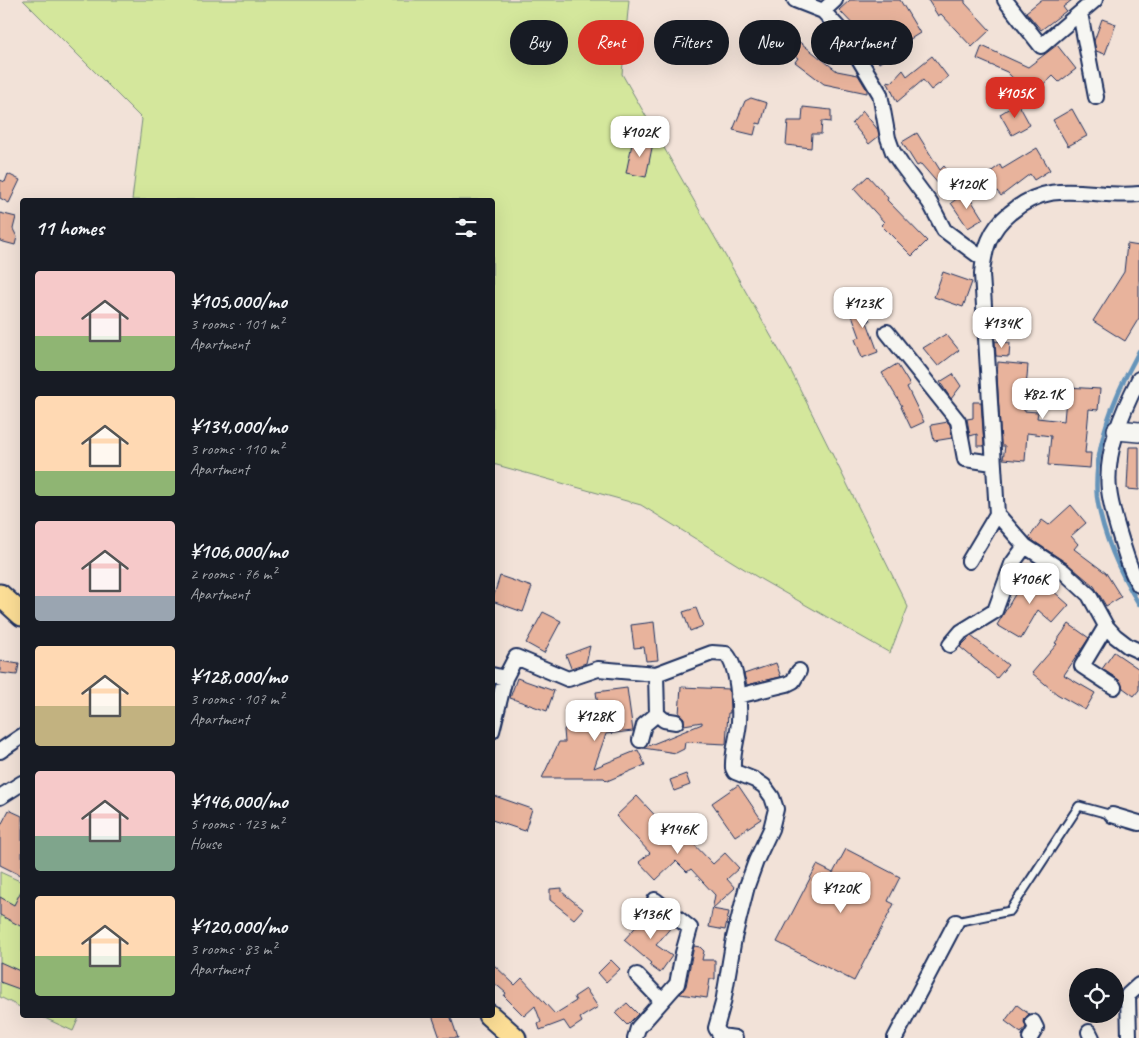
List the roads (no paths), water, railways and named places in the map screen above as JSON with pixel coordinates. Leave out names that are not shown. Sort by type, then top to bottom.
[{"type":"main road","points":[[0,595],[20,613]]},
{"type":"main road","points":[[492,1018],[509,1037]]},
{"type":"street","points":[[795,0],[823,11],[844,34],[880,94],[888,138],[893,152],[930,203],[944,230],[983,259]]},
{"type":"street","points":[[823,11],[835,0]]},
{"type":"street","points":[[1005,0],[1041,46],[1095,0]]},
{"type":"street","points":[[1080,13],[1096,97]]},
{"type":"street","points":[[969,561],[997,514],[982,274],[983,259],[988,239],[1002,219],[1020,204],[1033,197],[1050,192],[1139,194]]},
{"type":"street","points":[[887,332],[958,422],[965,459],[993,463]]},
{"type":"street","points":[[1139,379],[1117,430],[1109,470],[1109,489],[1117,526],[1126,557],[1139,585]]},
{"type":"street","points":[[1117,430],[1139,432]]},
{"type":"street","points":[[997,514],[1025,546],[1063,571],[1089,595],[1106,626],[1123,643],[1139,651]]},
{"type":"street","points":[[950,645],[961,632],[995,611],[1012,564],[1025,546]]},
{"type":"street","points":[[1106,626],[1082,666],[1114,687]]},
{"type":"street","points":[[495,708],[499,677],[516,658],[568,679],[598,669],[656,674],[712,653],[726,654],[733,668],[738,696],[739,722],[733,768],[735,772],[764,786],[772,796],[776,809],[771,829],[758,855],[749,880],[734,938],[726,990],[716,1028],[721,1036],[735,1038]]},
{"type":"street","points":[[738,696],[788,684],[793,681],[799,671]]},
{"type":"street","points":[[656,674],[657,714],[664,720],[676,722]]},
{"type":"street","points":[[640,740],[644,725],[657,714]]},
{"type":"street","points":[[0,751],[20,737]]},
{"type":"street","points":[[0,797],[20,784]]},
{"type":"street","points":[[1112,815],[1139,823]]},
{"type":"street","points":[[635,1038],[638,1028],[677,984],[690,928],[655,900]]},
{"type":"street","points":[[894,1038],[956,922]]},
{"type":"street","points":[[637,975],[662,1001]]},
{"type":"street","points":[[1129,1038],[1128,995],[1139,985]]},
{"type":"street","points":[[1030,1038],[1036,1028],[1033,1022]]},
{"type":"lane","points":[[956,922],[1010,911],[1079,806],[1112,815]]},
{"type":"waterway","points":[[1139,351],[1119,390],[1108,420],[1101,445],[1096,484],[1099,511],[1107,539],[1125,580],[1139,604]]}]
